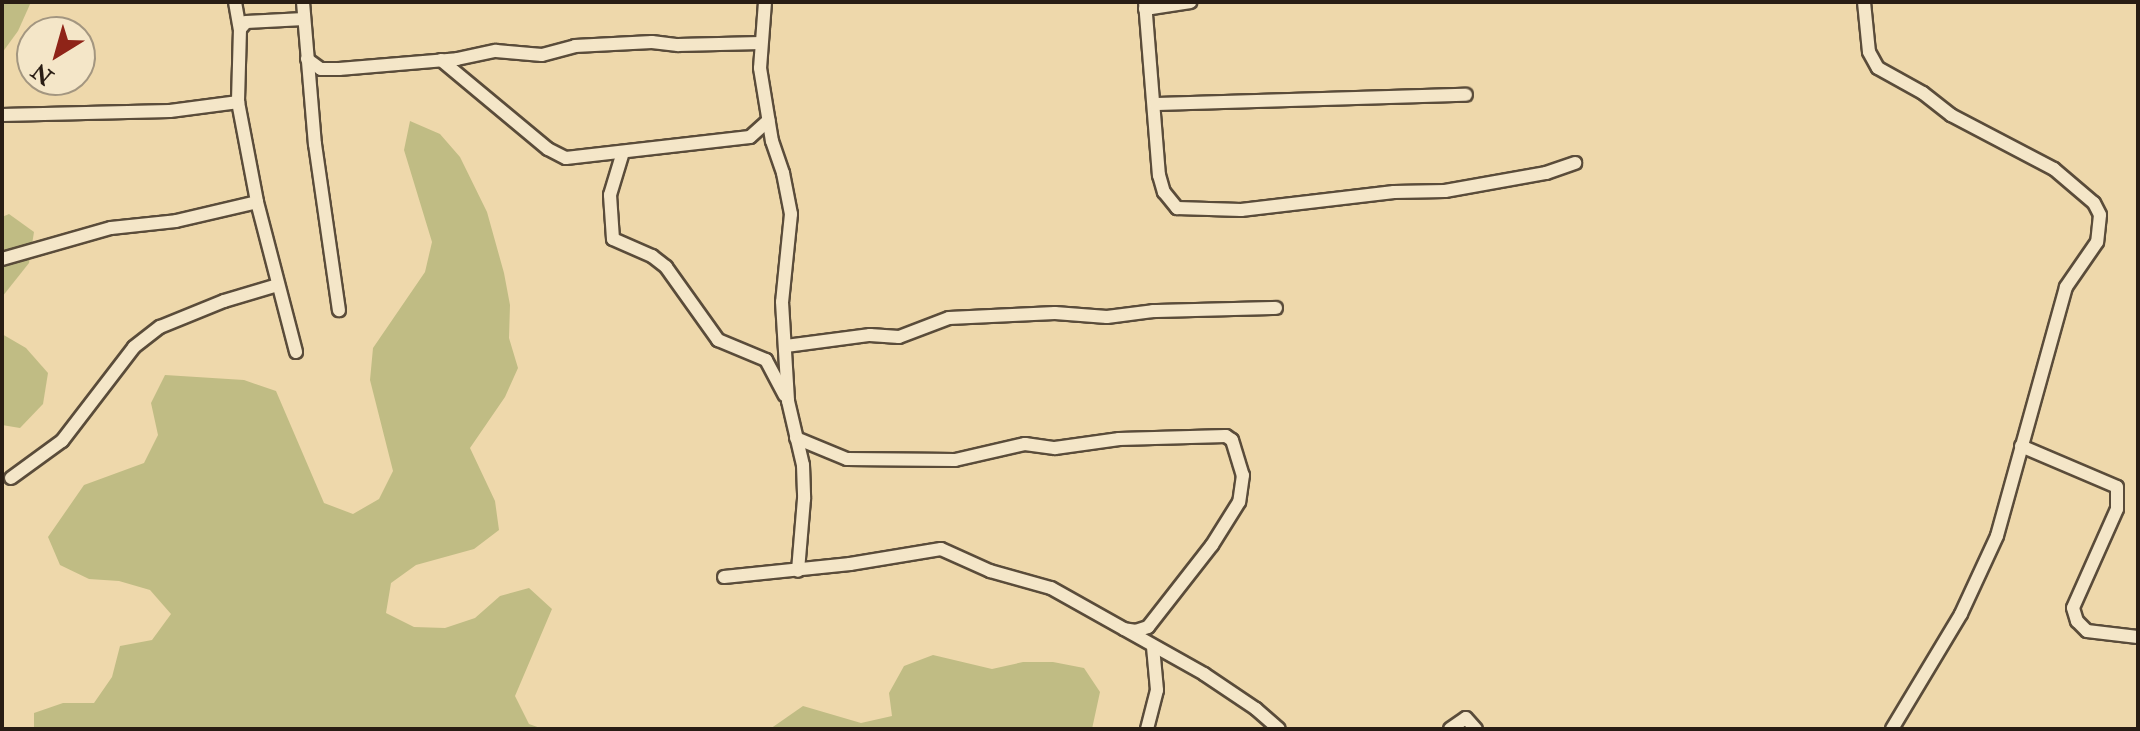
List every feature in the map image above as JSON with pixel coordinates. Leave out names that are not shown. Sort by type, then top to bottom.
[{"type":"street","points":[[235,2],[240,29],[238,102],[257,202],[296,352]]},
{"type":"street","points":[[303,2],[307,59],[339,310]]},
{"type":"street","points":[[765,2],[760,68],[791,214],[782,302],[788,401],[803,465],[804,499],[798,571]]},
{"type":"street","points":[[1190,2],[1145,5],[1159,175],[1169,201],[1184,210],[1241,210],[1394,192],[1445,191],[1546,173],[1575,163]]},
{"type":"street","points":[[1864,2],[1869,52],[1878,68],[1923,93],[1951,115],[2054,169],[2098,208],[2097,242],[2066,287],[1997,536],[1961,614],[1892,729]]},
{"type":"street","points":[[240,29],[246,22],[304,19]]},
{"type":"street","points":[[307,59],[321,69],[441,60],[496,51],[542,55],[575,46],[652,42],[678,45],[761,43]]},
{"type":"street","points":[[441,60],[558,156],[623,152],[750,137],[769,120]]},
{"type":"street","points":[[1155,104],[1466,95]]},
{"type":"street","points":[[2,115],[170,111],[238,102]]},
{"type":"street","points":[[623,152],[610,195],[613,239],[652,256],[666,267],[718,340],[766,360],[788,401]]},
{"type":"street","points":[[2,259],[111,228],[176,221],[257,202]]},
{"type":"street","points":[[11,478],[62,441],[134,347],[160,327],[224,301],[278,285]]},
{"type":"street","points":[[786,346],[870,335],[899,337],[949,318],[1055,313],[1107,317],[1153,311],[1276,308]]},
{"type":"street","points":[[796,438],[847,459],[955,460],[1025,444],[1055,448],[1119,439],[1226,436],[1232,440],[1243,475],[1239,502],[1212,545],[1148,627],[1136,631],[1124,629]]},
{"type":"street","points":[[2021,446],[2117,487],[2117,509],[2073,608],[2077,621],[2087,631],[2138,637]]},
{"type":"street","points":[[724,577],[798,571],[941,549],[990,571],[1051,588],[1204,674],[1256,709],[1279,729]]},
{"type":"street","points":[[1147,729],[1157,690],[1153,647]]},
{"type":"street","points":[[1450,729],[1466,718],[1476,729]]},
{"type":"shaded area","points":[[2,2],[31,2],[25,16],[16,16],[16,34],[2,53]]},
{"type":"shaded area","points":[[410,121],[440,134],[460,157],[487,212],[504,273],[510,305],[509,338],[518,368],[505,397],[470,448],[495,501],[499,530],[474,549],[416,565],[391,583],[386,613],[414,627],[445,628],[475,618],[500,596],[529,588],[552,609],[515,696],[529,724],[543,729],[34,729],[34,713],[63,703],[94,703],[112,677],[120,646],[152,640],[171,614],[150,590],[119,581],[89,579],[60,565],[48,537],[84,485],[144,463],[158,435],[151,403],[165,375],[244,380],[276,391],[324,503],[353,514],[379,499],[393,471],[370,380],[373,348],[425,272],[432,242],[404,150]]},
{"type":"shaded area","points":[[9,214],[34,232],[29,263],[2,297],[2,217]]},
{"type":"shaded area","points":[[2,334],[26,348],[48,373],[43,404],[20,428],[2,425]]},
{"type":"shaded area","points":[[933,655],[992,669],[1023,662],[1053,662],[1084,668],[1100,692],[1092,729],[770,729],[803,706],[861,723],[892,716],[889,693],[904,666]]}]
